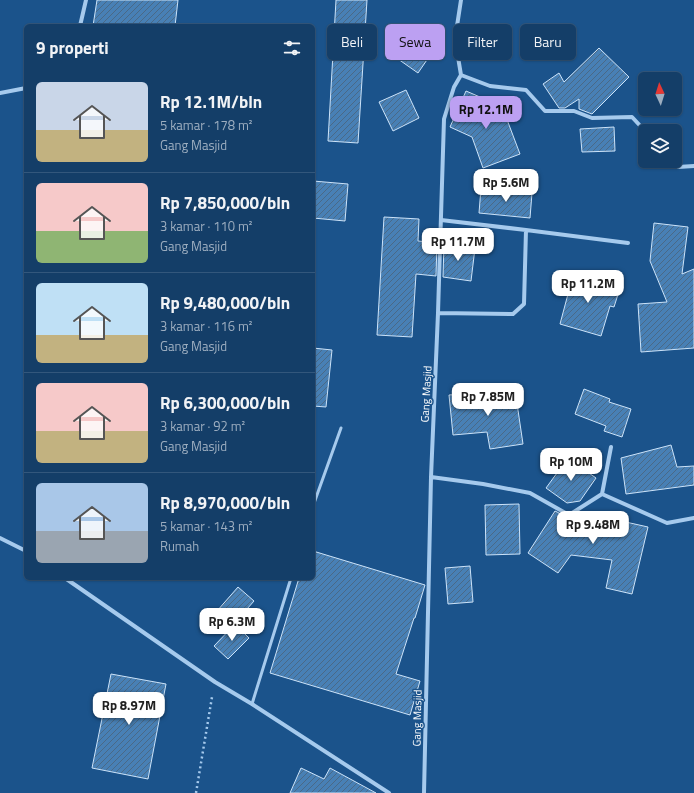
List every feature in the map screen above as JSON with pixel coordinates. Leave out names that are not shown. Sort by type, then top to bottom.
[{"type":"street","points":[[80,24],[86,0]]},
{"type":"street","points":[[461,0],[455,38],[461,75],[490,86],[526,90],[545,111],[574,111],[592,118],[632,117],[638,124]]},
{"type":"street","name":"Gang Masjid","points":[[424,793],[431,477],[444,119],[454,87],[461,75]]},
{"type":"street","points":[[0,93],[24,88]]},
{"type":"street","points":[[682,167],[694,166]]},
{"type":"street","points":[[441,220],[628,244]]},
{"type":"street","points":[[438,314],[513,314],[524,304],[526,230]]},
{"type":"street","points":[[431,477],[483,484],[530,493],[570,515],[602,494],[612,447]]},
{"type":"street","points":[[602,494],[667,522],[694,518]]},
{"type":"street","points":[[0,538],[24,550]]},
{"type":"street","points":[[68,580],[215,682],[252,704],[389,793]]},
{"type":"lane","points":[[315,500],[341,428]]},
{"type":"lane","points":[[252,704],[290,580]]},
{"type":"path","points":[[196,793],[215,682]]},
{"type":"building","points":[[97,0],[178,0],[175,24],[93,24]]},
{"type":"building","points":[[336,0],[367,0],[365,24],[335,24]]},
{"type":"building","points":[[599,48],[629,77],[592,114],[579,109],[579,99],[565,108],[559,108],[543,84],[559,73],[564,82]]},
{"type":"building","points":[[333,60],[363,60],[358,143],[328,141]]},
{"type":"building","points":[[399,60],[427,60],[418,73]]},
{"type":"building","points":[[406,90],[419,118],[393,131],[379,102]]},
{"type":"building","points":[[466,91],[487,100],[483,108],[503,109],[520,154],[483,168],[472,137],[450,127]]},
{"type":"building","points":[[614,127],[615,151],[582,152],[580,129]]},
{"type":"building","points":[[315,181],[348,184],[345,221],[315,218]]},
{"type":"building","points":[[481,188],[532,193],[530,218],[479,213]]},
{"type":"building","points":[[384,217],[419,219],[418,241],[437,243],[436,276],[416,274],[412,337],[377,335]]},
{"type":"building","points":[[654,223],[688,227],[682,274],[694,269],[694,348],[641,352],[638,304],[667,302],[650,261]]},
{"type":"building","points":[[444,244],[475,248],[471,281],[443,277]]},
{"type":"building","points":[[569,274],[620,288],[614,307],[610,306],[601,336],[560,324],[568,294],[564,293]]},
{"type":"building","points":[[315,348],[332,350],[326,407],[315,406]]},
{"type":"building","points":[[584,389],[610,399],[609,402],[631,409],[622,437],[604,431],[606,426],[575,414]]},
{"type":"building","points":[[515,390],[523,444],[490,449],[487,432],[453,435],[449,395],[479,393],[479,396]]},
{"type":"building","points":[[671,445],[677,467],[694,466],[694,485],[626,494],[621,458]]},
{"type":"building","points":[[568,458],[596,478],[580,501],[567,503],[546,488]]},
{"type":"building","points":[[519,504],[520,554],[486,555],[485,505]]},
{"type":"building","points":[[555,511],[569,518],[581,512],[648,527],[632,594],[606,588],[612,560],[571,555],[558,573],[528,553]]},
{"type":"building","points":[[315,552],[425,585],[396,674],[420,681],[410,715],[270,673],[298,580],[315,580]]},
{"type":"building","points":[[470,566],[473,602],[448,604],[445,568]]},
{"type":"building","points":[[238,587],[254,601],[226,633],[210,619]]},
{"type":"building","points":[[235,624],[249,638],[228,659],[214,646]]},
{"type":"building","points":[[111,674],[166,684],[148,779],[92,768]]},
{"type":"building","points":[[301,768],[324,779],[330,768],[376,793],[290,793]]}]
